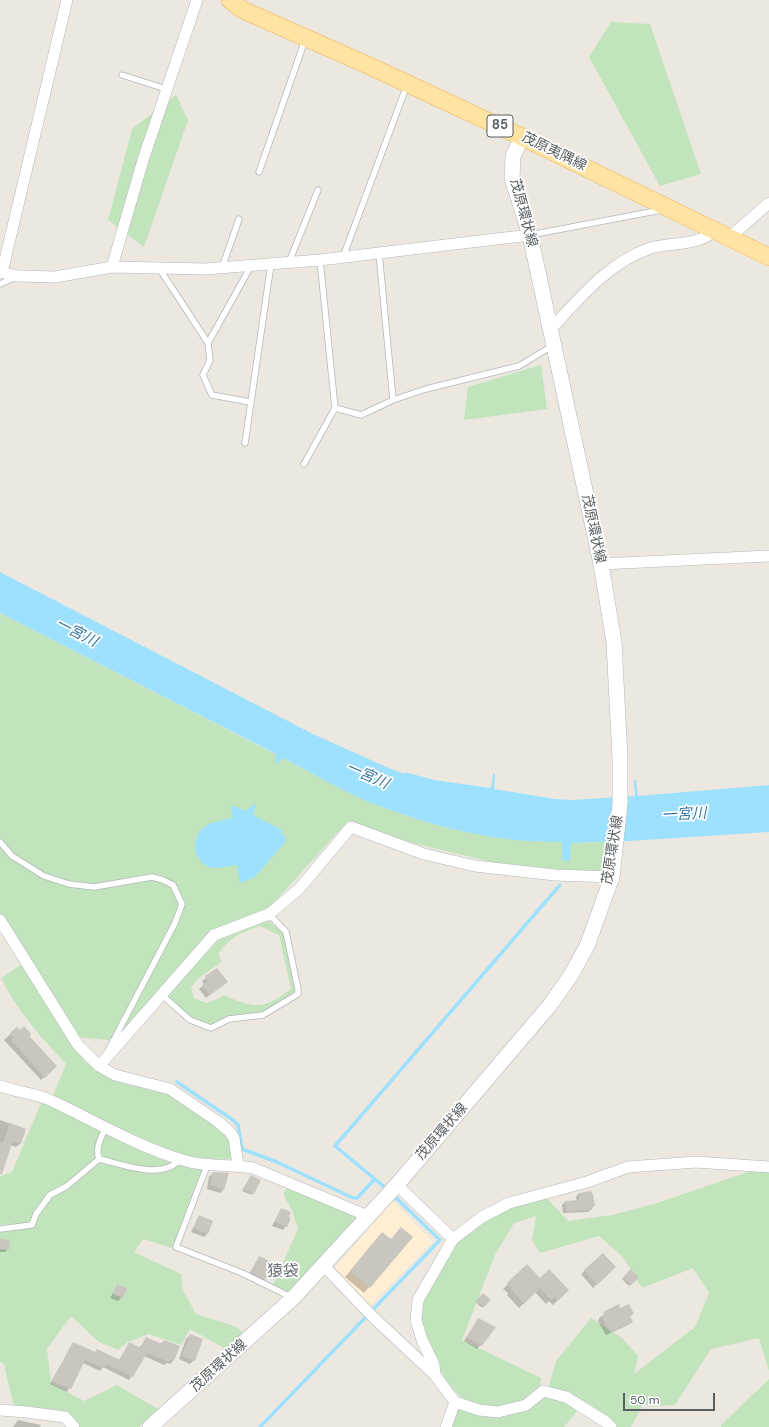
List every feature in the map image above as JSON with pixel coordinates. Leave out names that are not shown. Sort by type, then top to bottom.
[{"type":"main road","name":"茂原夷隅線","points":[[230,0],[242,10],[408,83],[769,256]]},
{"type":"main road","name":"茂原環状線","points":[[150,1427],[293,1298],[392,1190],[550,1005],[571,975],[587,946],[612,877],[620,804],[620,758],[614,642],[601,564],[530,235],[512,178],[513,156],[522,137]]},
{"type":"street","points":[[67,0],[1,272],[18,276],[55,277],[112,267],[158,267],[205,270],[343,258],[530,235]]},
{"type":"street","points":[[112,267],[143,160],[197,0]]},
{"type":"street","points":[[730,237],[769,203]]},
{"type":"street","points":[[550,330],[583,294],[630,257],[648,248],[702,239],[710,235],[713,230]]},
{"type":"street","points":[[601,564],[769,556]]},
{"type":"street","points":[[99,1066],[214,934],[269,914],[299,889],[351,827],[424,854],[476,866],[555,875],[612,877]]},
{"type":"street","points":[[0,920],[78,1045],[99,1066],[115,1075],[170,1089],[217,1120],[234,1138],[238,1165]]},
{"type":"street","points":[[0,1086],[34,1094],[133,1141],[180,1159],[189,1162],[238,1165],[253,1168],[368,1216]]},
{"type":"street","points":[[435,1375],[434,1365],[422,1340],[416,1320],[418,1300],[453,1239],[482,1217],[510,1203],[587,1182],[628,1167],[696,1162],[769,1166]]},
{"type":"street","points":[[392,1190],[453,1239]]},
{"type":"street","points":[[323,1265],[373,1317],[435,1375],[455,1402],[479,1410],[498,1412],[526,1404],[543,1391],[566,1396],[606,1422],[611,1427]]},
{"type":"street","points":[[446,1427],[455,1402]]},
{"type":"street","points":[[0,1410],[65,1417],[74,1427]]},
{"type":"lane","points":[[259,172],[306,39]]},
{"type":"lane","points":[[122,75],[166,89]]},
{"type":"lane","points":[[343,258],[408,83]]},
{"type":"lane","points":[[289,263],[318,190]]},
{"type":"lane","points":[[530,235],[670,208]]},
{"type":"lane","points":[[222,268],[239,219]]},
{"type":"lane","points":[[379,254],[393,400]]},
{"type":"lane","points":[[304,464],[335,408],[320,260]]},
{"type":"lane","points":[[245,443],[271,264]]},
{"type":"lane","points":[[208,344],[251,266]]},
{"type":"lane","points":[[158,267],[208,344],[210,360],[203,375],[212,395],[250,402]]},
{"type":"lane","points":[[0,284],[18,276]]},
{"type":"lane","points":[[335,408],[361,415],[393,400],[440,385],[519,366],[553,346]]},
{"type":"lane","points":[[0,842],[12,856],[44,876],[69,884],[94,886],[152,877],[173,885],[178,894],[182,904],[176,923],[99,1066]]},
{"type":"lane","points":[[162,995],[190,1020],[211,1028],[229,1020],[263,1015],[293,999],[298,994],[298,989],[286,932],[269,914]]},
{"type":"lane","points":[[99,1159],[97,1155],[99,1141],[106,1127]]},
{"type":"lane","points":[[99,1159],[156,1171],[168,1169],[175,1165],[180,1159]]},
{"type":"lane","points":[[0,1229],[32,1224],[36,1214],[50,1195],[67,1186],[99,1159]]},
{"type":"lane","points":[[209,1163],[176,1247],[242,1273],[293,1298]]},
{"type":"shaded area","points":[[393,1201],[433,1242],[369,1307],[336,1274],[336,1266]]},
{"type":"green space","points":[[611,22],[650,24],[701,174],[660,186],[589,57]]},
{"type":"green space","points":[[176,95],[188,120],[144,247],[108,220],[132,129]]},
{"type":"green space","points":[[541,365],[547,409],[464,420],[468,387]]},
{"type":"green space","points":[[0,613],[277,755],[275,763],[283,758],[350,793],[393,811],[440,826],[465,832],[515,840],[562,842],[562,860],[571,843],[606,842],[603,873],[500,864],[380,835],[348,821],[270,907],[212,930],[117,1041],[78,1037],[0,913]]},
{"type":"green space","points":[[268,920],[284,934],[296,990],[294,995],[263,1013],[231,1016],[211,1025],[197,1022],[167,996],[220,938]],"holes":[[[260,926],[279,935],[291,989],[273,1001],[259,1005],[251,1005],[224,995],[218,999],[206,1003],[194,998],[191,988],[198,979],[221,962],[219,953],[232,939],[242,933]]]},
{"type":"green space","points":[[22,964],[85,1062],[113,1078],[170,1094],[221,1128],[230,1138],[234,1159],[187,1158],[52,1098],[66,1064],[22,1013],[14,1002],[1,978]]},
{"type":"green space","points":[[41,1103],[50,1105],[102,1129],[96,1160],[70,1180],[77,1182],[100,1163],[143,1172],[166,1171],[175,1168],[182,1162],[204,1166],[172,1248],[143,1239],[134,1252],[181,1274],[183,1290],[196,1314],[237,1327],[244,1334],[226,1349],[190,1329],[181,1345],[149,1334],[128,1342],[118,1350],[99,1342],[71,1316],[47,1349],[51,1383],[84,1401],[117,1385],[158,1409],[139,1427],[80,1427],[72,1416],[14,1407],[4,1364],[0,1362],[0,1226],[35,1227],[45,1197],[28,1223],[0,1225],[0,1176],[12,1172]]},
{"type":"green space","points":[[106,1134],[171,1161],[175,1161],[156,1169],[105,1158],[100,1151],[103,1136]]},
{"type":"green space","points":[[751,1171],[769,1172],[769,1371],[759,1338],[711,1349],[675,1405],[649,1407],[644,1403],[631,1427],[616,1427],[569,1396],[549,1386],[556,1361],[591,1318],[622,1338],[638,1356],[634,1374],[695,1327],[709,1293],[693,1268],[642,1288],[623,1257],[599,1236],[540,1253],[532,1240],[536,1216],[514,1223],[495,1255],[462,1340],[541,1378],[539,1390],[525,1402],[506,1406],[488,1407],[468,1403],[448,1385],[423,1333],[420,1319],[424,1296],[455,1241],[486,1219],[509,1207],[546,1197],[568,1221],[612,1215],[654,1204]]},
{"type":"green space","points":[[287,1188],[358,1217],[289,1293],[273,1285],[298,1229],[292,1210],[283,1194]]},
{"type":"green space","points":[[769,1379],[769,1427],[721,1427],[721,1425]]},
{"type":"green space","points":[[548,1395],[559,1399],[578,1410],[564,1427],[449,1427],[456,1410],[461,1408],[528,1407]]},
{"type":"water","name":"一宮川","points":[[0,572],[313,734],[404,774],[405,772],[434,780],[491,788],[493,774],[495,774],[494,789],[555,799],[572,800],[635,796],[634,780],[636,780],[638,796],[769,785],[769,832],[630,841],[571,843],[570,861],[562,860],[562,842],[514,840],[466,832],[419,820],[351,794],[283,758],[276,764],[276,754],[0,613]]},
{"type":"water","points":[[254,804],[256,805],[253,815],[282,830],[281,834],[284,835],[286,841],[255,877],[240,883],[237,865],[219,868],[209,867],[200,860],[197,855],[195,843],[199,832],[206,826],[233,818],[231,805],[246,811]]},
{"type":"building","points":[[217,968],[228,982],[210,995],[202,985],[208,981],[205,976]]},
{"type":"building","points":[[24,1026],[31,1034],[30,1037],[57,1066],[45,1078],[11,1040],[14,1038],[10,1033],[17,1027],[20,1030]]},
{"type":"building","points":[[10,1123],[26,1129],[21,1144],[13,1141],[2,1174],[0,1174],[0,1142],[3,1143]]},
{"type":"building","points":[[213,1172],[229,1173],[224,1190],[210,1185]]},
{"type":"building","points":[[251,1175],[261,1180],[254,1194],[243,1189]]},
{"type":"building","points":[[591,1191],[595,1206],[592,1207],[592,1210],[566,1211],[565,1201],[579,1200],[579,1193]]},
{"type":"building","points":[[281,1208],[291,1212],[289,1217],[291,1218],[287,1227],[275,1222]]},
{"type":"building","points":[[199,1215],[213,1221],[208,1234],[193,1228]]},
{"type":"building","points":[[401,1227],[413,1237],[370,1288],[350,1271],[382,1232],[391,1239]]},
{"type":"building","points":[[0,1239],[10,1240],[9,1250],[0,1249]]},
{"type":"building","points":[[603,1253],[616,1267],[597,1285],[584,1270]]},
{"type":"building","points":[[259,1256],[273,1263],[265,1280],[251,1272]]},
{"type":"building","points":[[527,1264],[540,1278],[549,1269],[569,1290],[558,1301],[555,1297],[551,1300],[540,1288],[524,1304],[507,1283]]},
{"type":"building","points":[[631,1269],[639,1278],[631,1285],[623,1277]]},
{"type":"building","points":[[117,1284],[127,1288],[123,1298],[113,1294]]},
{"type":"building","points":[[483,1293],[491,1300],[484,1307],[476,1300]]},
{"type":"building","points":[[619,1304],[620,1308],[629,1304],[634,1314],[630,1316],[633,1322],[610,1332],[601,1316],[604,1315],[603,1312]]},
{"type":"building","points":[[478,1318],[496,1327],[482,1346],[467,1337]]},
{"type":"building","points":[[190,1334],[203,1339],[195,1361],[182,1356]]},
{"type":"building","points":[[146,1337],[162,1344],[164,1340],[180,1346],[174,1361],[170,1360],[169,1362],[147,1353],[133,1377],[106,1364],[104,1368],[85,1360],[71,1389],[52,1381],[73,1342],[95,1352],[97,1349],[120,1360],[129,1342],[141,1348]]},
{"type":"waterway","points":[[388,1190],[335,1146],[560,885]]},
{"type":"waterway","points":[[177,1082],[233,1120],[238,1125],[242,1149],[277,1162],[353,1198],[357,1198],[375,1179]]},
{"type":"waterway","points":[[260,1427],[440,1240],[393,1195]]},
{"type":"district","name":"猿袋","points":[[283,1272]]}]
